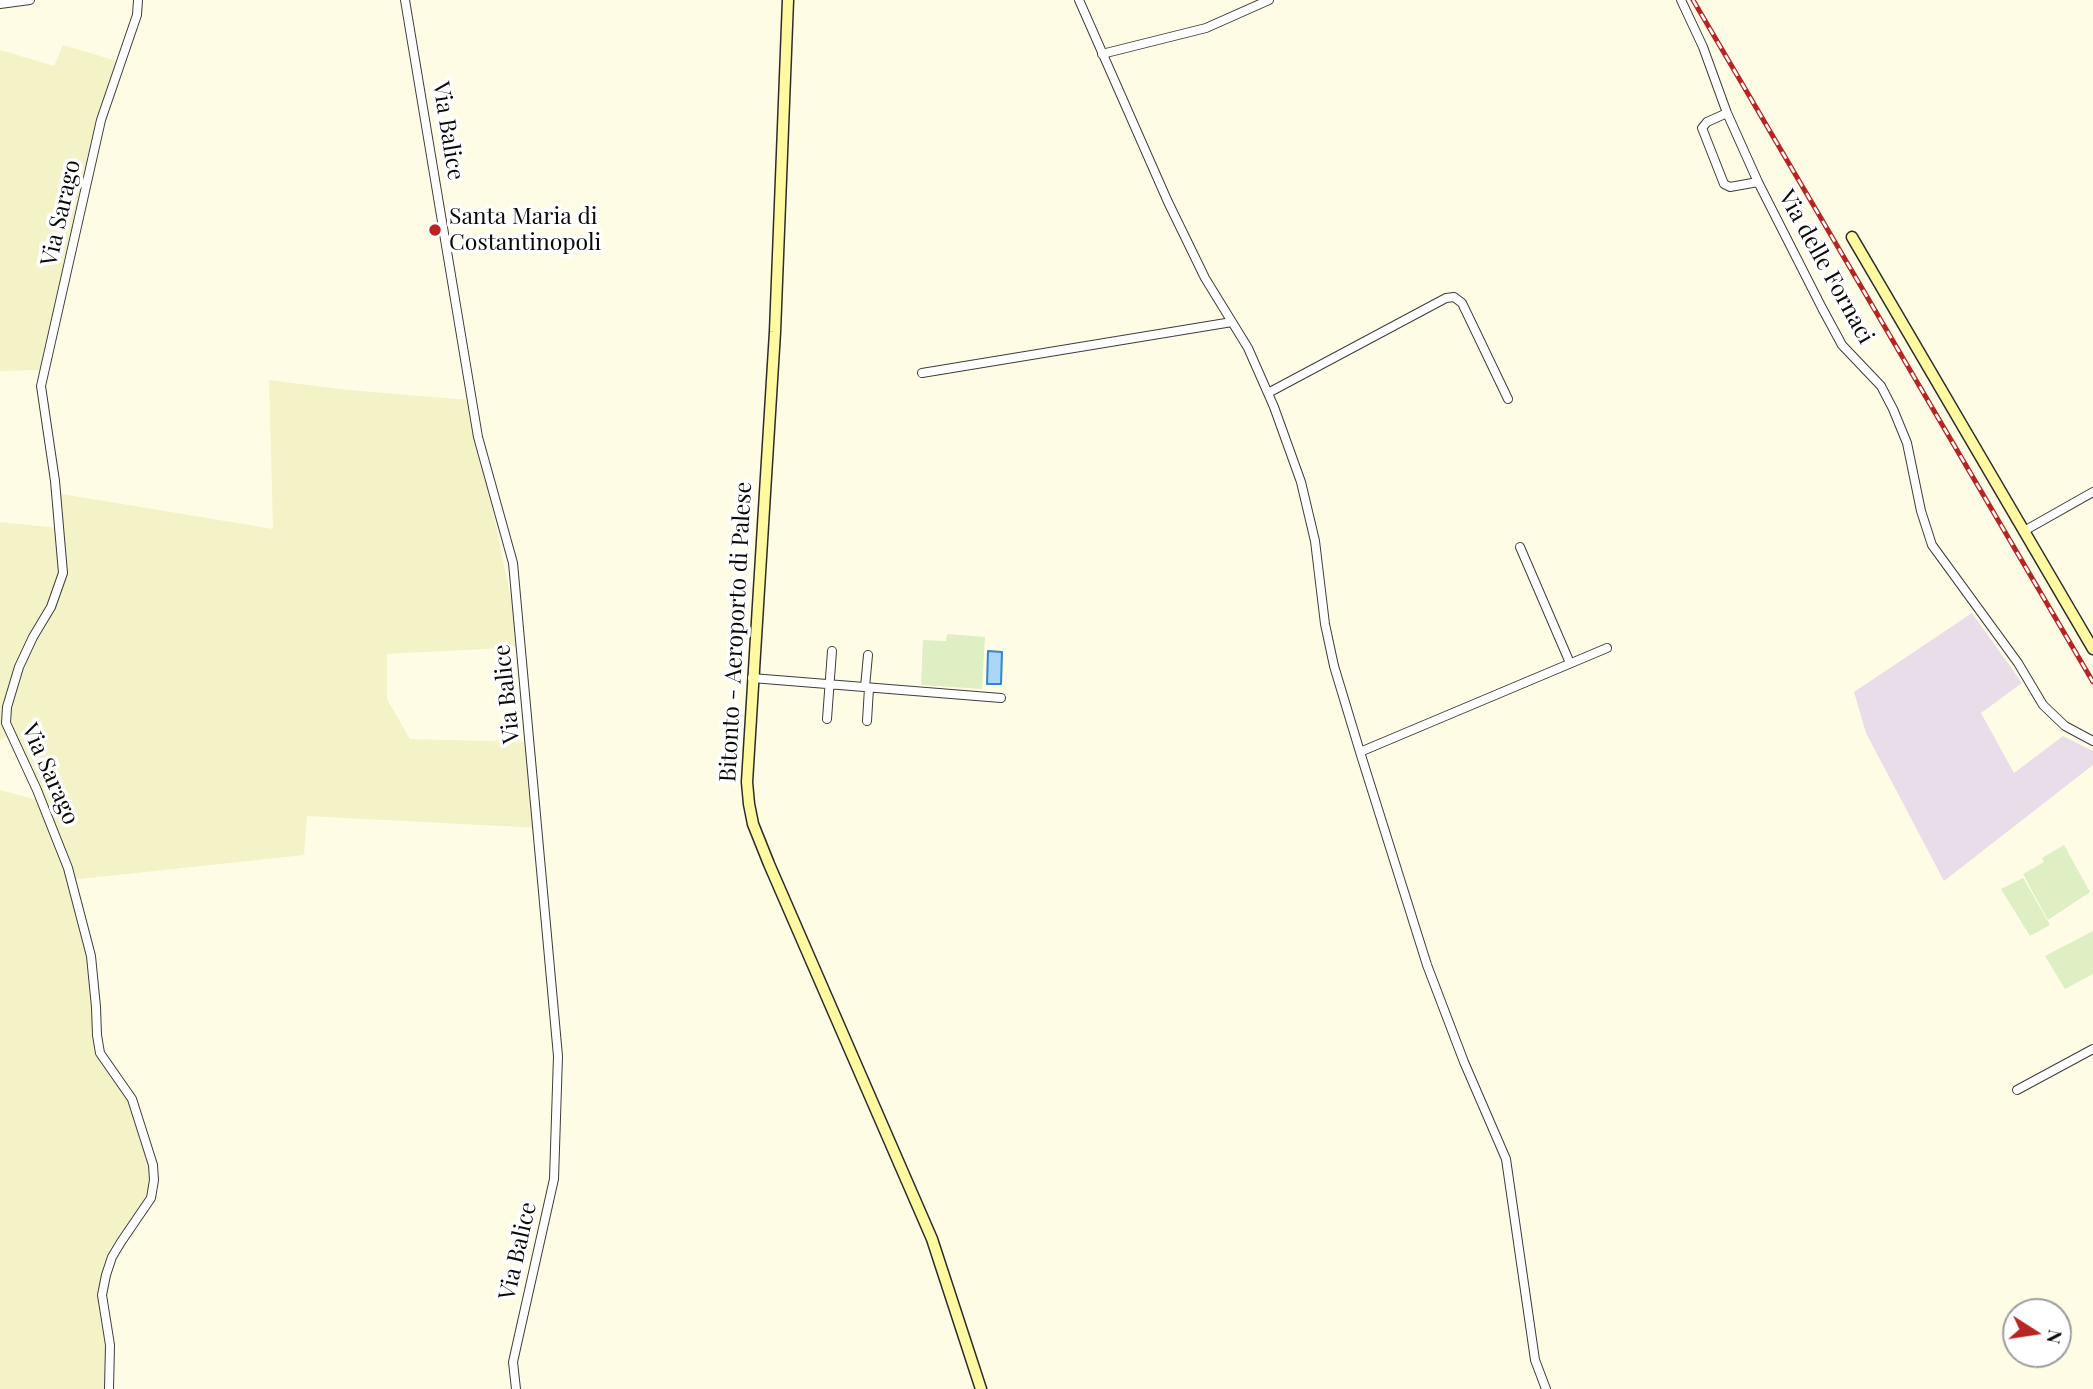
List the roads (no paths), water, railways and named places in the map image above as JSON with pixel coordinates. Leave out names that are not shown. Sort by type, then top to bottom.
[{"type":"main road","name":"Bitonto - Aeroporto di Palese","points":[[789,0],[775,332],[747,782],[753,824],[932,1238],[981,1389]]},
{"type":"main road","points":[[1852,237],[2093,649]]},
{"type":"street","points":[[0,4],[30,0]]},
{"type":"street","name":"Via Sarago","points":[[109,1389],[110,1345],[102,1295],[106,1275],[116,1250],[151,1198],[153,1166],[132,1099],[100,1053],[91,956],[68,868],[37,790],[6,723],[6,707],[19,667],[51,607],[63,573],[55,481],[41,386],[102,120],[137,15],[138,0]]},
{"type":"street","name":"Via Balice","points":[[405,0],[478,437],[513,563],[557,1042],[554,1178],[513,1362],[516,1389]]},
{"type":"street","points":[[1079,0],[1173,213],[1205,278],[1248,348],[1301,482],[1315,541],[1325,624],[1334,666],[1360,752],[1427,965],[1464,1062],[1506,1159],[1535,1360],[1546,1389]]},
{"type":"street","points":[[1102,54],[1206,28],[1269,0]]},
{"type":"street","name":"Via delle Fornaci","points":[[1681,0],[1758,182],[1842,345],[1881,386],[1894,409],[1907,443],[1921,511],[1936,551],[2018,663],[2043,705],[2058,721],[2093,741]]},
{"type":"street","points":[[1727,113],[1707,122],[1702,128],[1724,184],[1730,187],[1758,182]]},
{"type":"street","points":[[1268,393],[1446,298],[1454,297],[1462,303],[1508,399]]},
{"type":"street","points":[[922,373],[1232,322]]},
{"type":"street","points":[[2024,531],[2093,492]]},
{"type":"street","points":[[1520,547],[1570,663]]},
{"type":"street","points":[[1360,752],[1607,648]]},
{"type":"street","points":[[827,719],[832,651]]},
{"type":"street","points":[[867,721],[868,655]]},
{"type":"street","points":[[752,678],[1001,698]]},
{"type":"street","points":[[2017,1090],[2093,1049]]},
{"type":"water","points":[[988,651],[1002,652],[1001,684],[987,684]]},
{"type":"railway","points":[[1693,0],[2093,682]]},
{"type":"place","name":"Santa Maria di Costantinopoli","points":[[435,230]]}]
